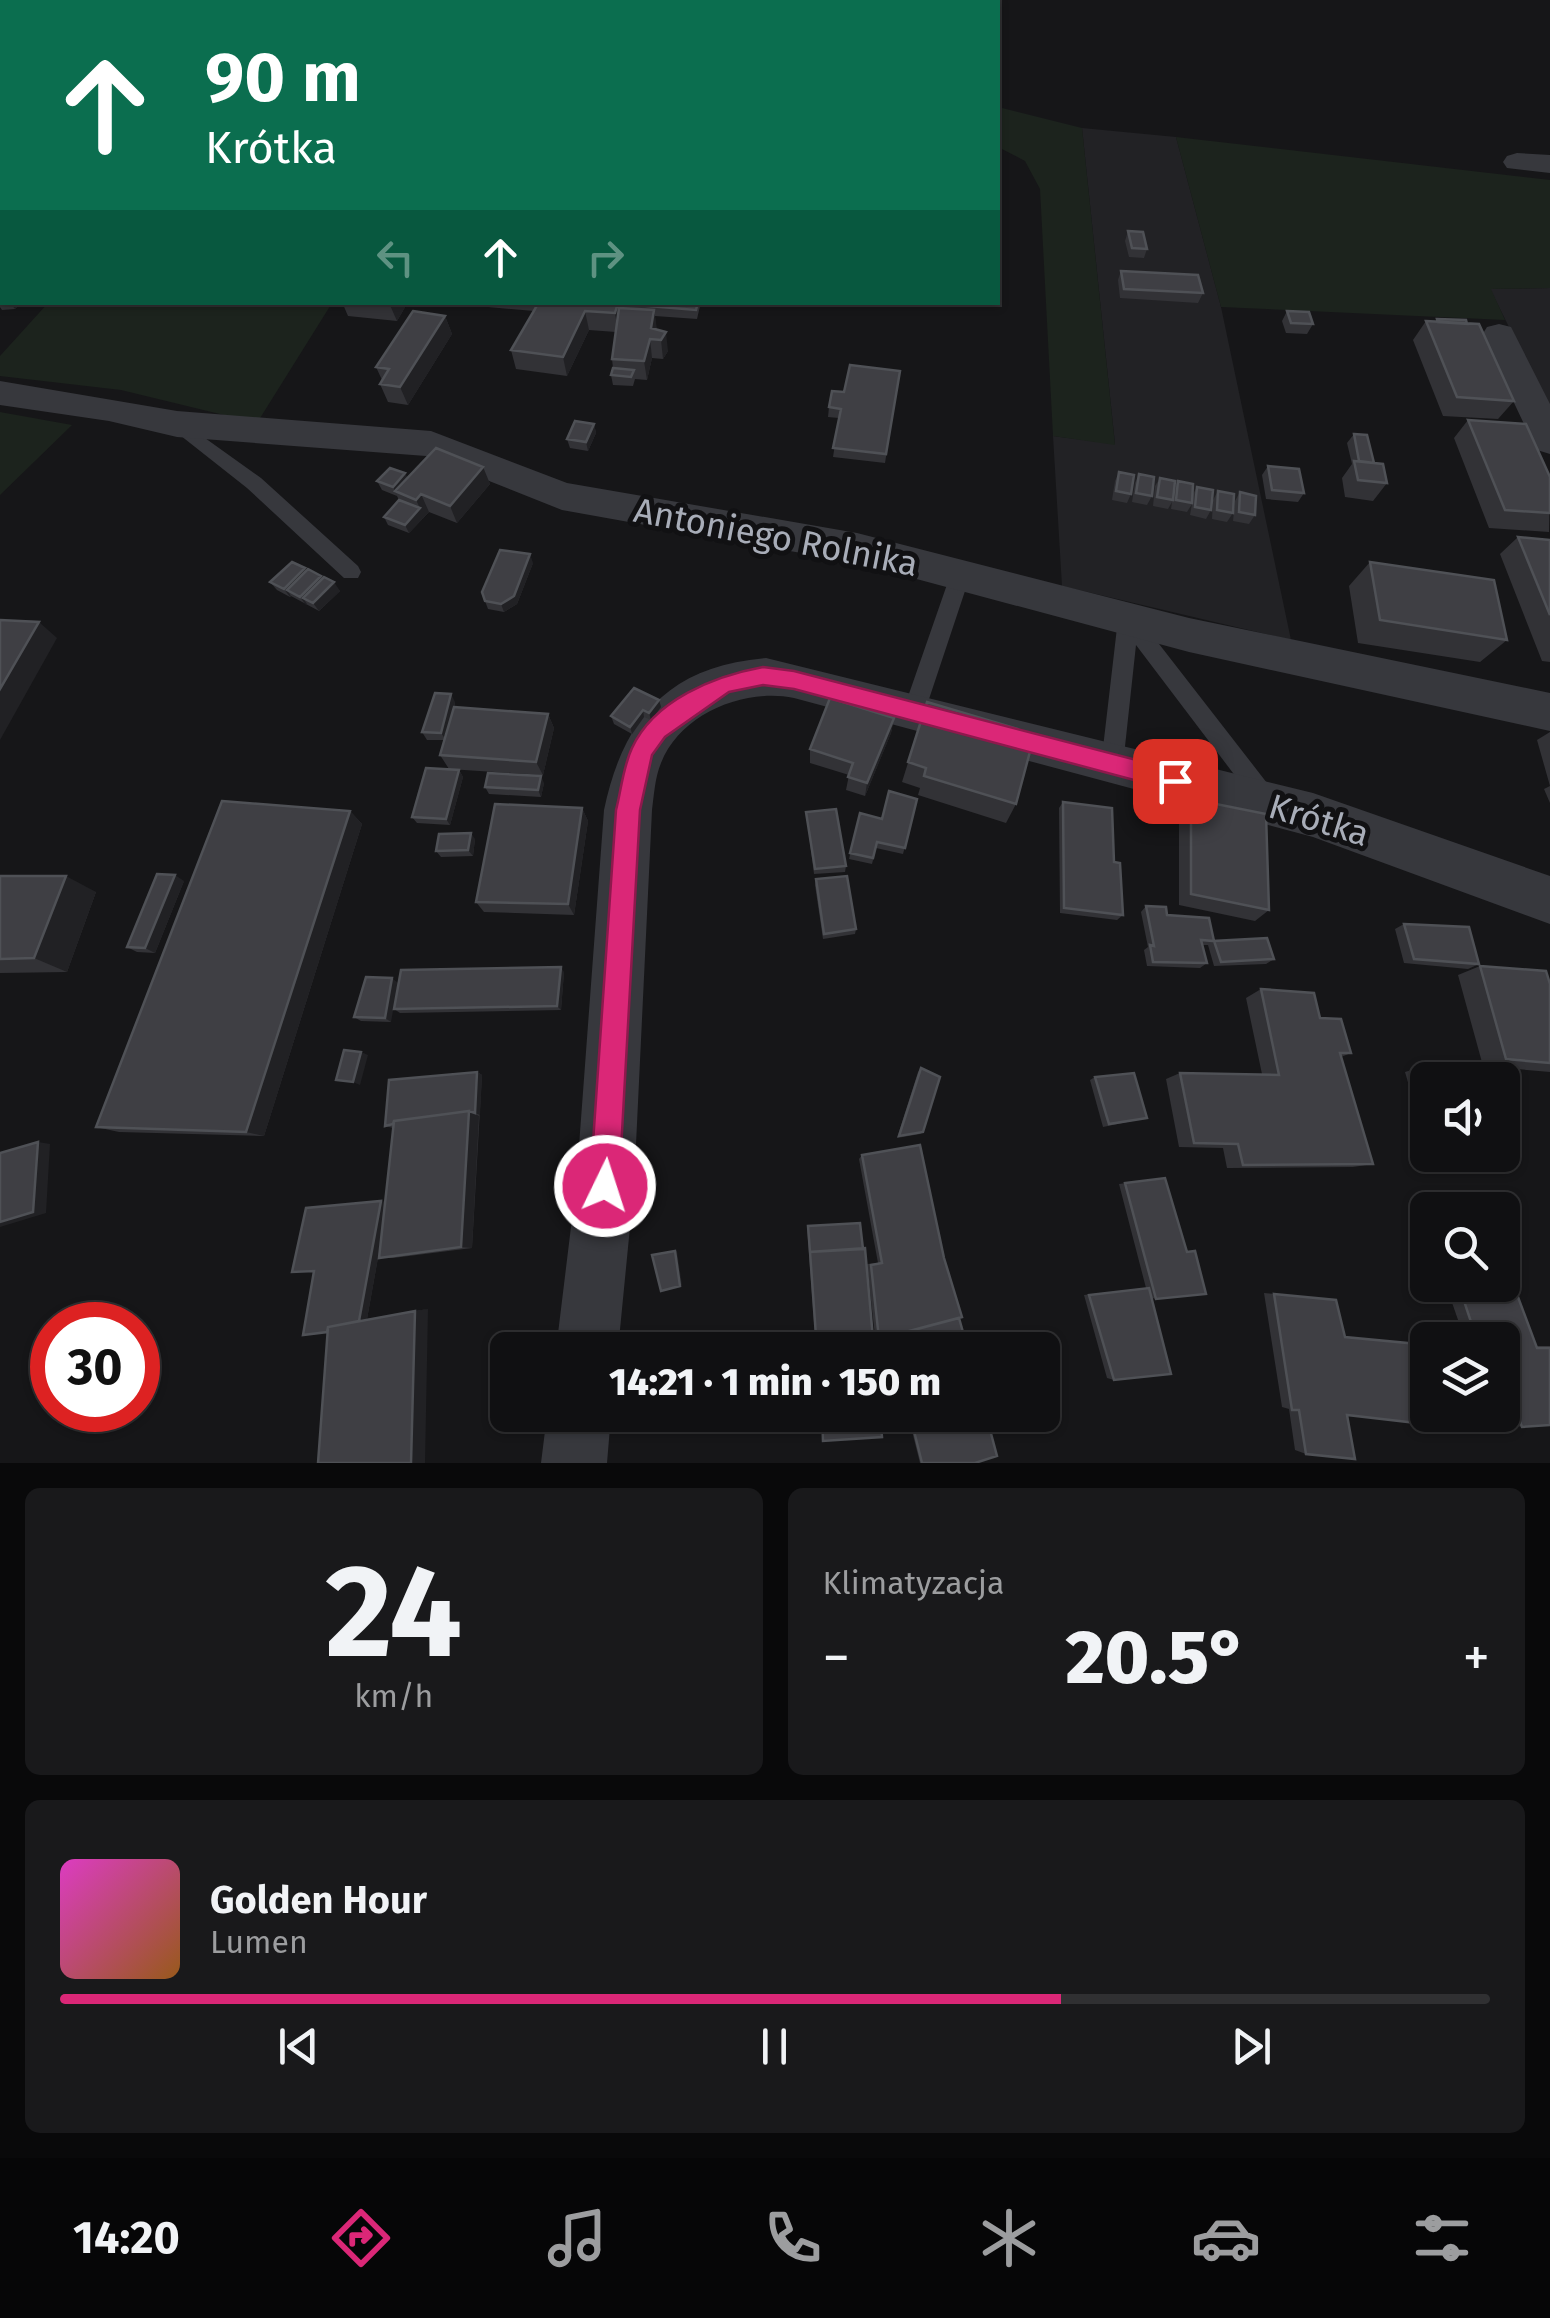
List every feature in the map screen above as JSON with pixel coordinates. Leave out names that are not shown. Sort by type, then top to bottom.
[{"type":"street","points":[[1517,162],[1550,164]]},
{"type":"street","points":[[1498,335],[1550,441]]},
{"type":"street","name":"Antoniego Rolnika","points":[[0,393],[109,409],[177,424],[241,431],[380,436],[431,444],[562,496],[858,548],[1128,619],[1550,712]]},
{"type":"street","name":"Krótka","points":[[588,1332],[605,1186],[628,810],[641,752],[657,730],[726,683],[763,676],[794,680],[1112,766],[1312,815],[1550,900]]},
{"type":"street","points":[[574,1463],[577,1432]]},
{"type":"lane","points":[[177,424],[254,483],[351,572]]},
{"type":"lane","points":[[914,711],[961,573]]},
{"type":"lane","points":[[1112,766],[1128,619]]},
{"type":"lane","points":[[1128,619],[1270,804]]},
{"type":"shaded area","points":[[1000,108],[1082,128],[1115,445],[1053,436],[1040,189],[1025,161],[1000,148]]},
{"type":"shaded area","points":[[1082,128],[1176,137],[1221,307],[1291,640],[1062,586],[1053,436],[1115,444]]},
{"type":"shaded area","points":[[1176,137],[1550,180],[1550,288],[1491,289],[1505,320],[1221,307]]},
{"type":"shaded area","points":[[1550,288],[1550,409],[1490,289]]},
{"type":"shaded area","points":[[46,305],[331,305],[257,423],[121,390],[0,376],[0,356]]},
{"type":"shaded area","points":[[0,412],[72,425],[0,495]]},
{"type":"building","points":[[1128,231],[1143,232],[1147,249],[1132,248]]},
{"type":"building","points":[[1121,271],[1198,275],[1203,293],[1124,289]]},
{"type":"building","points":[[537,305],[617,305],[615,313],[585,311],[563,357],[511,350]]},
{"type":"building","points":[[634,305],[697,305],[696,310]]},
{"type":"building","points":[[619,308],[654,310],[651,328],[666,332],[661,340],[650,339],[644,361],[612,359]]},
{"type":"building","points":[[413,311],[445,316],[400,387],[380,384],[389,369],[376,367]]},
{"type":"building","points":[[1287,311],[1309,312],[1313,324],[1291,323]]},
{"type":"building","points":[[1437,319],[1466,320],[1467,324],[1438,322]]},
{"type":"building","points":[[1426,321],[1479,324],[1514,401],[1457,397]]},
{"type":"building","points":[[850,365],[900,371],[886,454],[833,448],[841,409],[829,407],[832,391],[844,392]]},
{"type":"building","points":[[613,368],[634,370],[631,377],[611,375]]},
{"type":"building","points":[[1468,420],[1526,424],[1550,477],[1550,513],[1505,510]]},
{"type":"building","points":[[575,421],[594,424],[586,442],[567,439]]},
{"type":"building","points":[[1354,434],[1367,435],[1374,463],[1359,461]]},
{"type":"building","points":[[436,448],[483,467],[450,506],[421,494],[416,500],[395,491]]},
{"type":"building","points":[[1354,461],[1383,464],[1387,483],[1358,480]]},
{"type":"building","points":[[1268,466],[1299,469],[1304,493],[1272,490]]},
{"type":"building","points":[[390,468],[405,473],[393,487],[377,481]]},
{"type":"building","points":[[1119,472],[1134,475],[1131,494],[1116,491]]},
{"type":"building","points":[[1139,474],[1154,477],[1152,496],[1136,493]]},
{"type":"building","points":[[1160,478],[1175,481],[1173,500],[1157,497]]},
{"type":"building","points":[[1178,481],[1193,484],[1192,503],[1176,500]]},
{"type":"building","points":[[1197,487],[1213,490],[1211,510],[1195,507]]},
{"type":"building","points":[[1218,491],[1234,494],[1233,513],[1217,510]]},
{"type":"building","points":[[1240,492],[1256,496],[1255,515],[1239,512]]},
{"type":"building","points":[[399,500],[420,508],[405,525],[384,517]]},
{"type":"building","points":[[1518,537],[1550,540],[1550,615]]},
{"type":"building","points":[[500,550],[530,554],[514,596],[501,604],[485,601],[482,592]]},
{"type":"building","points":[[292,562],[305,568],[284,589],[270,582]]},
{"type":"building","points":[[1370,562],[1494,580],[1507,640],[1380,620]]},
{"type":"building","points":[[308,569],[321,576],[300,597],[287,590]]},
{"type":"building","points":[[324,577],[334,582],[313,603],[303,598]]},
{"type":"building","points":[[0,620],[39,622],[0,689]]},
{"type":"building","points":[[634,688],[659,700],[649,713],[643,710],[630,727],[611,716]]},
{"type":"building","points":[[435,693],[451,694],[441,733],[422,732]]},
{"type":"building","points":[[830,698],[894,718],[867,783],[848,777],[853,763],[810,749]]},
{"type":"building","points":[[927,702],[1018,729],[1032,744],[1016,804],[924,776],[926,768],[908,762]]},
{"type":"building","points":[[454,707],[548,714],[536,762],[440,755]]},
{"type":"building","points":[[426,768],[459,770],[446,819],[412,817]]},
{"type":"building","points":[[488,773],[541,776],[538,790],[485,787]]},
{"type":"building","points":[[889,791],[917,799],[905,848],[877,842],[873,858],[850,853],[860,813],[882,819]]},
{"type":"building","points":[[1191,799],[1266,814],[1269,910],[1191,894]]},
{"type":"building","points":[[222,801],[350,811],[246,1132],[96,1127]]},
{"type":"building","points":[[1063,802],[1112,808],[1114,862],[1120,863],[1123,915],[1064,908]]},
{"type":"building","points":[[495,804],[582,808],[568,904],[476,902]]},
{"type":"building","points":[[836,809],[846,866],[815,869],[806,812]]},
{"type":"building","points":[[471,833],[468,850],[436,851],[439,834]]},
{"type":"building","points":[[157,874],[175,875],[145,948],[127,947]]},
{"type":"building","points":[[0,876],[66,876],[34,958],[0,959]]},
{"type":"building","points":[[847,876],[856,929],[824,934],[816,879]]},
{"type":"building","points":[[1146,906],[1166,907],[1167,915],[1209,918],[1214,941],[1201,940],[1207,963],[1153,962]]},
{"type":"building","points":[[1404,924],[1469,927],[1479,964],[1414,959]]},
{"type":"building","points":[[1267,938],[1274,959],[1221,962],[1214,941]]},
{"type":"building","points":[[1480,966],[1546,971],[1550,984],[1550,1063],[1506,1059]]},
{"type":"building","points":[[561,967],[557,1006],[394,1009],[401,970]]},
{"type":"building","points":[[366,977],[392,978],[385,1018],[354,1017]]},
{"type":"building","points":[[1261,989],[1314,993],[1320,1018],[1341,1019],[1351,1053],[1340,1053],[1373,1164],[1243,1165],[1238,1144],[1194,1143],[1180,1073],[1279,1075]]},
{"type":"building","points":[[344,1050],[361,1052],[353,1082],[336,1080]]},
{"type":"building","points":[[921,1068],[940,1077],[923,1132],[899,1136]]},
{"type":"building","points":[[477,1072],[475,1113],[394,1121],[385,1126],[389,1080]]},
{"type":"building","points":[[1134,1073],[1147,1118],[1109,1124],[1095,1077]]},
{"type":"building","points":[[469,1111],[461,1247],[379,1258],[394,1121]]},
{"type":"building","points":[[38,1142],[33,1212],[0,1222],[0,1153]]},
{"type":"building","points":[[920,1145],[944,1258],[962,1317],[905,1332],[878,1332],[871,1265],[882,1263],[862,1155]]},
{"type":"building","points":[[1165,1178],[1187,1252],[1195,1251],[1206,1294],[1156,1299],[1125,1183]]},
{"type":"building","points":[[381,1201],[359,1321],[303,1335],[314,1271],[292,1272],[306,1208]]},
{"type":"building","points":[[860,1223],[863,1249],[810,1252],[808,1226]]},
{"type":"building","points":[[865,1248],[872,1332],[816,1332],[810,1252]]},
{"type":"building","points":[[675,1251],[680,1286],[661,1291],[652,1255]]},
{"type":"building","points":[[1149,1288],[1171,1374],[1114,1380],[1089,1295]]},
{"type":"building","points":[[1274,1294],[1336,1300],[1345,1337],[1410,1343],[1410,1422],[1347,1415],[1355,1459],[1306,1454],[1299,1410],[1292,1410]]},
{"type":"building","points":[[1464,1302],[1520,1302],[1537,1348],[1550,1348],[1550,1425],[1522,1427],[1520,1422],[1520,1322],[1471,1322]]},
{"type":"building","points":[[415,1311],[411,1463],[318,1463],[328,1327]]},
{"type":"building","points":[[959,1318],[963,1332],[906,1332]]},
{"type":"building","points":[[823,1432],[882,1432],[882,1437],[823,1441]]},
{"type":"building","points":[[914,1432],[991,1432],[997,1456],[975,1463],[922,1463]]},
{"type":"route","points":[[605,1186],[628,810],[641,752],[657,730],[706,693],[726,683],[763,676],[794,680],[1175,781]]}]
